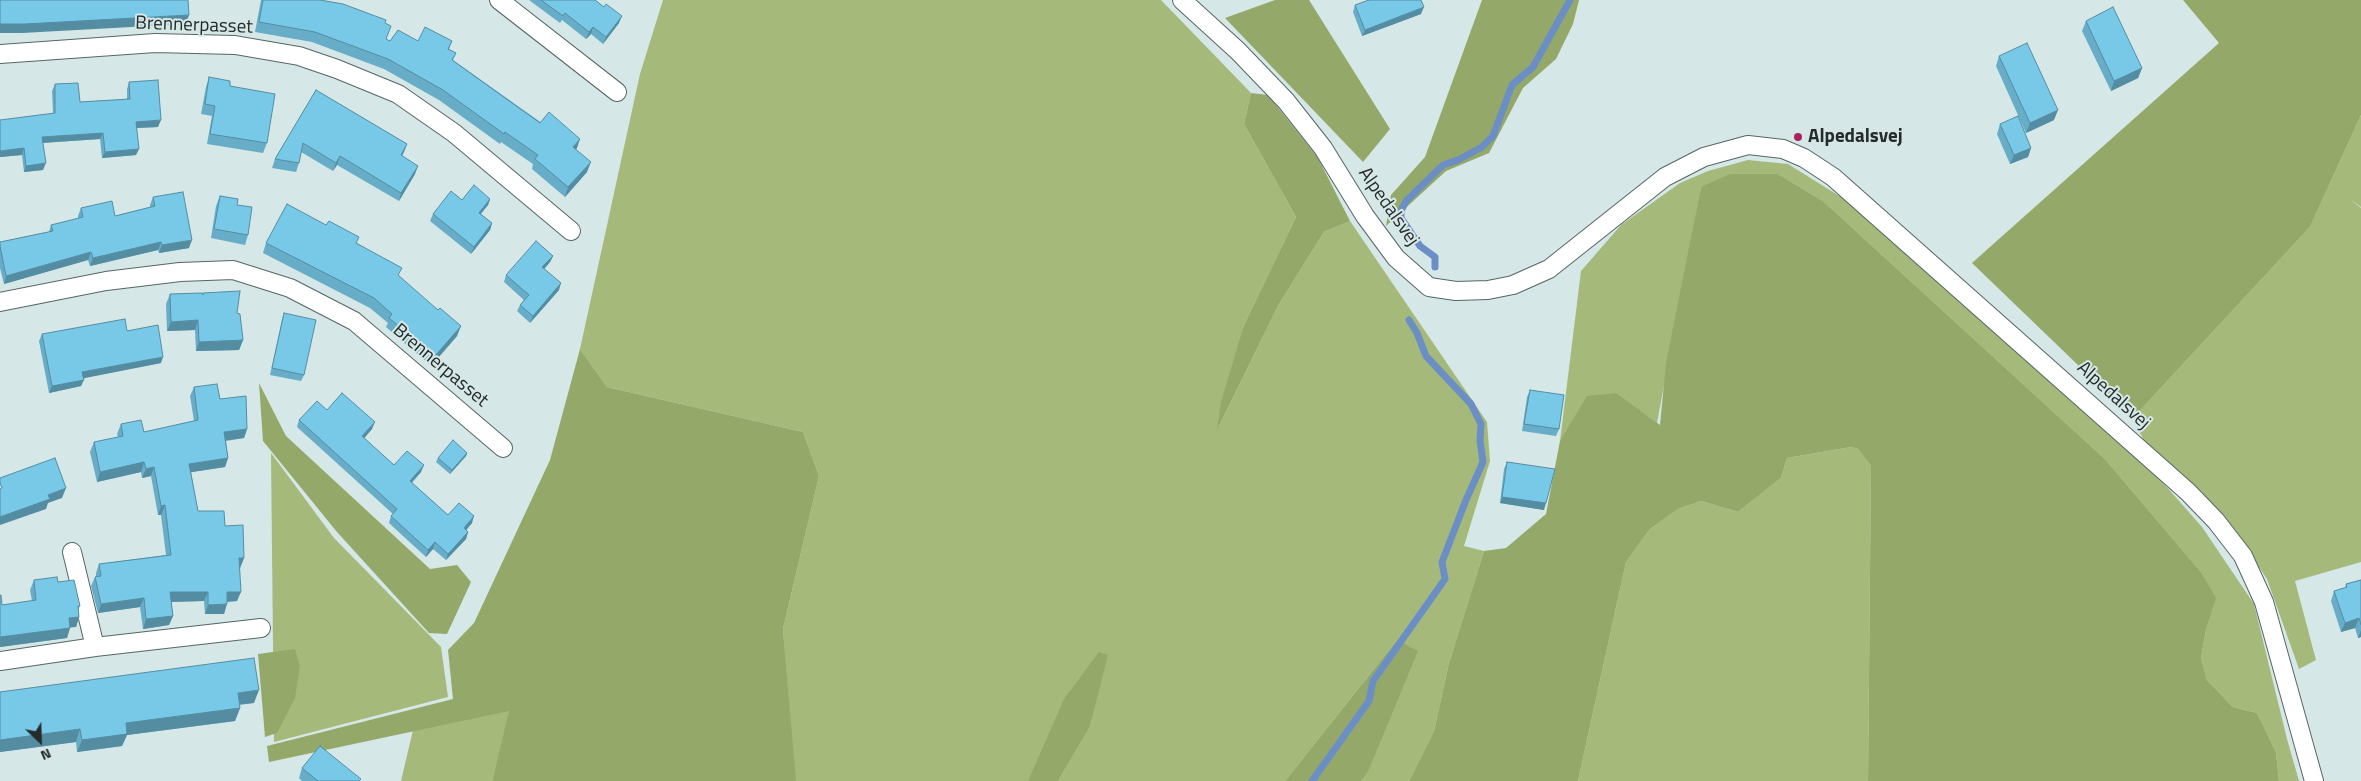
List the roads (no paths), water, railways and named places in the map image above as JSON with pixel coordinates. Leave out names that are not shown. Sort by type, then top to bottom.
[{"type":"street","points":[[499,0],[617,92]]},
{"type":"street","name":"Alpedalsvej","points":[[1182,0],[1238,51],[1286,101],[1323,148],[1364,216],[1396,258],[1429,286],[1456,291],[1488,290],[1513,285],[1548,268],[1665,177],[1704,157],[1748,145],[1784,150],[1804,158],[1833,177],[2188,492],[2216,520],[2243,556],[2264,602],[2314,781]]},
{"type":"street","name":"Brennerpasset","points":[[0,54],[155,43],[235,45],[299,56],[398,94],[454,134],[571,231]]},
{"type":"street","name":"Brennerpasset","points":[[0,302],[106,281],[180,272],[233,270],[290,288],[354,320],[503,448]]},
{"type":"street","points":[[72,552],[95,647]]},
{"type":"street","points":[[0,661],[95,647],[261,628]]},
{"type":"waterway","points":[[1435,267],[1435,257],[1420,246],[1401,218],[1401,211],[1406,201],[1443,165],[1458,160],[1482,147],[1493,136],[1512,85],[1533,67],[1570,0]]},
{"type":"waterway","points":[[1312,781],[1369,701],[1373,681],[1445,579],[1442,562],[1483,462],[1480,441],[1481,424],[1471,404],[1426,356],[1417,333],[1409,320]]},
{"type":"place","name":"Alpedalsvej","points":[[1798,137]]}]
